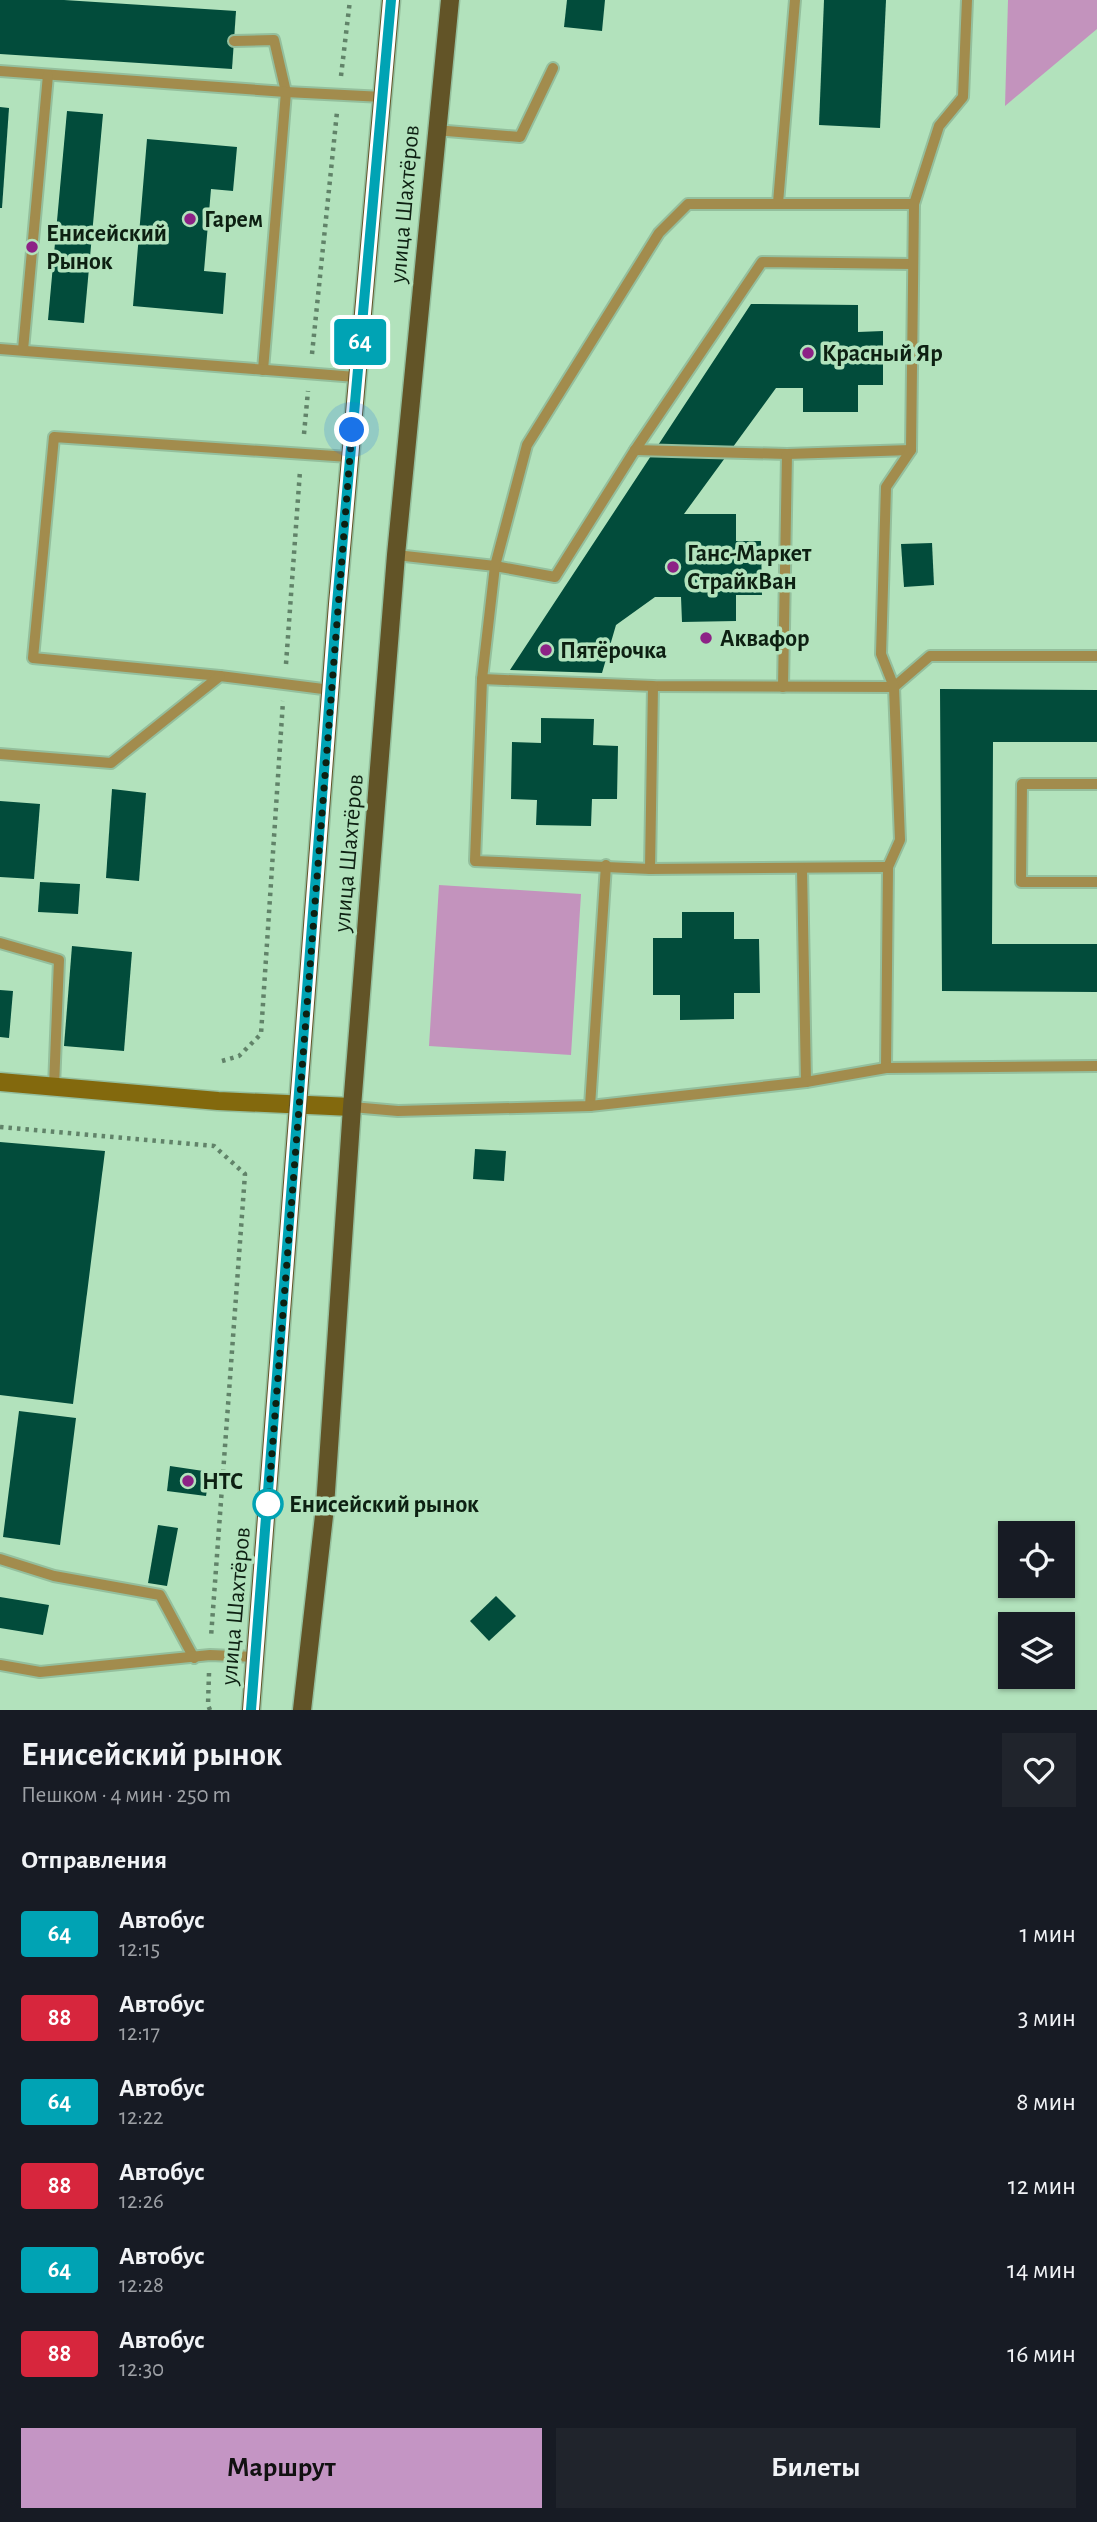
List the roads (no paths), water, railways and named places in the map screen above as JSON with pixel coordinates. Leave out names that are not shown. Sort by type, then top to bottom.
[{"type":"main road","name":"улица Шахтёров","points":[[251,1710],[349,457],[391,0]]},
{"type":"main road","name":"улица Шахтёров","points":[[302,1710],[325,1507],[352,1107],[396,555],[435,130],[450,0]]},
{"type":"street","points":[[0,1083],[218,1101],[352,1107]]},
{"type":"lane","points":[[778,203],[795,0]]},
{"type":"lane","points":[[886,1068],[888,867],[900,840],[894,688],[881,654],[886,487],[911,450],[914,204],[939,126],[963,97],[967,0]]},
{"type":"lane","points":[[234,41],[274,40],[286,92],[263,370]]},
{"type":"lane","points":[[435,130],[520,137],[554,68]]},
{"type":"lane","points":[[0,71],[383,97]]},
{"type":"lane","points":[[23,350],[48,75]]},
{"type":"lane","points":[[888,867],[650,869],[475,861],[482,679],[495,566],[527,445],[659,233],[688,204],[914,204]]},
{"type":"lane","points":[[396,555],[495,566],[555,577],[635,450],[762,262],[912,264]]},
{"type":"lane","points":[[0,349],[356,377]]},
{"type":"lane","points":[[331,690],[33,658],[54,437],[349,457]]},
{"type":"lane","points":[[635,450],[787,454],[911,450]]},
{"type":"lane","points":[[783,687],[787,454]]},
{"type":"lane","points":[[482,679],[653,686],[894,688],[930,656],[1097,656]]},
{"type":"lane","points":[[0,754],[111,763],[220,676]]},
{"type":"lane","points":[[650,869],[653,686]]},
{"type":"lane","points":[[1097,784],[1022,784],[1021,857],[1021,882],[1097,882]]},
{"type":"lane","points":[[590,1107],[606,865]]},
{"type":"lane","points":[[803,869],[806,1082]]},
{"type":"lane","points":[[0,943],[59,960],[54,1087]]},
{"type":"lane","points":[[352,1107],[398,1111],[590,1107],[806,1082],[886,1068],[1097,1066]]},
{"type":"lane","points":[[0,1559],[54,1576],[160,1595],[194,1658]]},
{"type":"lane","points":[[0,1665],[40,1672],[210,1655],[256,1657]]},
{"type":"place","name":"Гарем","points":[[190,219]]},
{"type":"place","name":"Енисейский Рынок","points":[[32,247]]},
{"type":"place","name":"Красный Яр","points":[[808,353]]},
{"type":"place","name":"Ганс-Маркет СтрайкВан","points":[[673,567]]},
{"type":"place","name":"Аквафор","points":[[706,638]]},
{"type":"place","name":"Пятёрочка","points":[[546,650]]},
{"type":"place","name":"НТС","points":[[188,1481]]},
{"type":"place","name":"Енисейский рынок","points":[[268,1504]]}]
